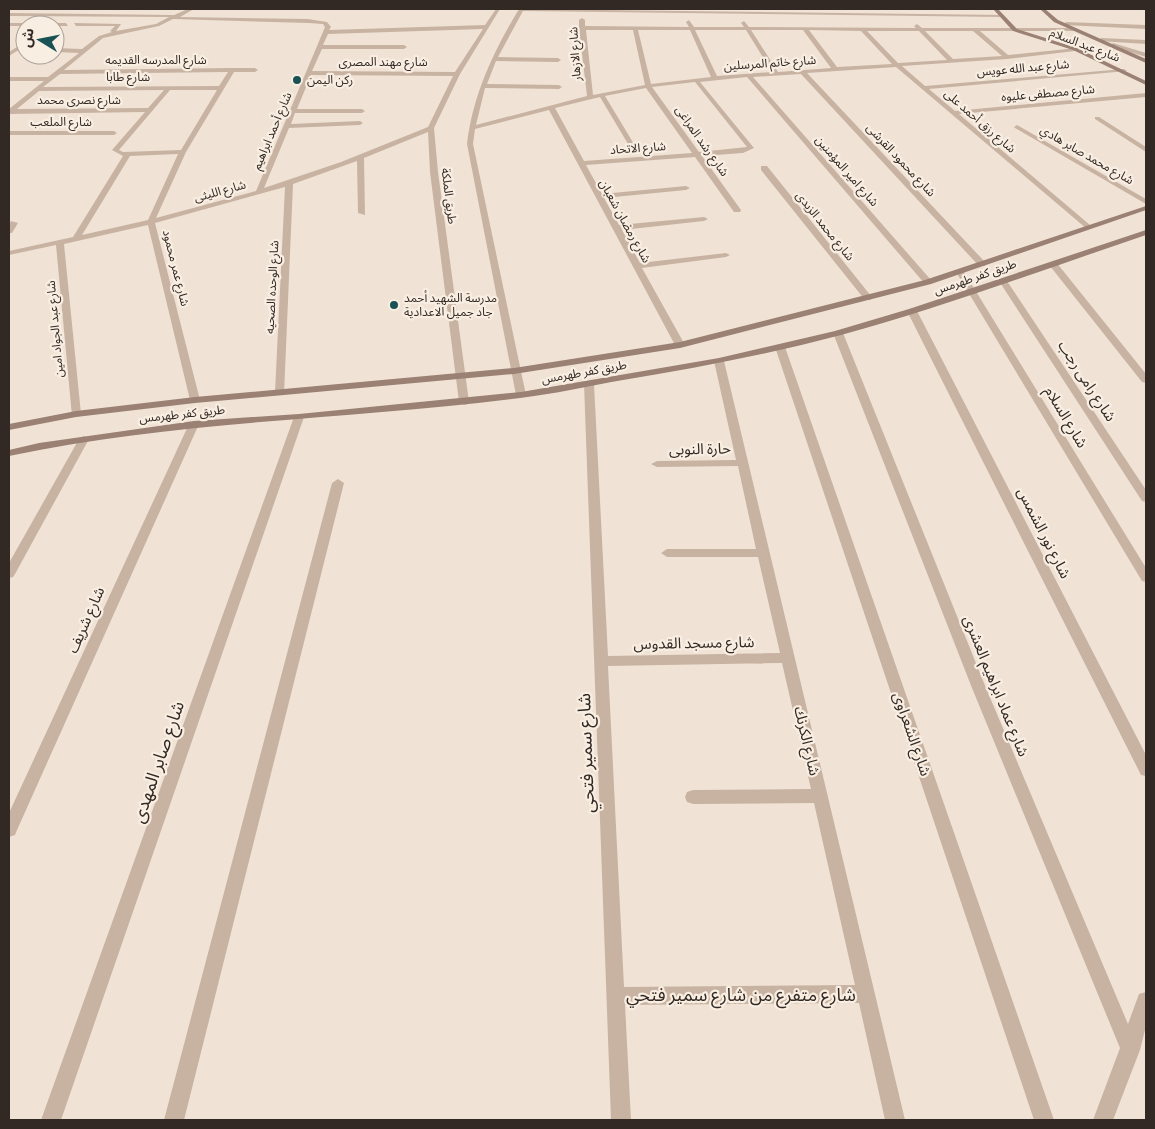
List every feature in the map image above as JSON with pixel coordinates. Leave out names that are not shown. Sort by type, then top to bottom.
[{"type":"street","points":[[109,34],[157,25],[176,18],[192,9]]},
{"type":"street","name":"طريق الملكة","points":[[464,402],[434,172],[431,128],[457,74],[482,41],[486,27],[498,9]]},
{"type":"street","points":[[521,9],[1001,15]]},
{"type":"street","name":"طريق الملكة","points":[[521,9],[498,41],[495,59],[483,86],[471,128],[470,144],[514,371],[521,395]]},
{"type":"street","points":[[995,9],[1015,30]]},
{"type":"street","points":[[1042,9],[1062,24],[1146,61]]},
{"type":"street","name":"شارع الازهار","points":[[582,10],[582,28],[590,97]]},
{"type":"street","points":[[686,12],[691,29],[715,78]]},
{"type":"street","points":[[738,13],[776,74]]},
{"type":"street","points":[[9,14],[308,21],[325,24],[328,27],[327,32],[486,27]]},
{"type":"street","points":[[259,20],[265,14]]},
{"type":"street","points":[[905,14],[952,61]]},
{"type":"street","points":[[9,24],[66,25]]},
{"type":"street","points":[[9,112],[96,40],[109,34],[119,26],[76,24]]},
{"type":"street","points":[[1062,24],[1146,27]]},
{"type":"street","points":[[582,28],[1076,30]]},
{"type":"street","points":[[635,28],[648,86]]},
{"type":"street","points":[[804,29],[836,69]]},
{"type":"street","name":"شارع رزق أحمد على","points":[[862,29],[897,65],[1087,227]]},
{"type":"street","points":[[975,30],[1007,57]]},
{"type":"street","name":"شارع عبد السلام","points":[[1015,30],[1075,49],[1124,70],[1146,83]]},
{"type":"street","name":"شارع أحمد ابراهيم","points":[[258,192],[327,32]]},
{"type":"street","points":[[1101,40],[1146,42]]},
{"type":"street","points":[[1112,45],[1146,55]]},
{"type":"street","points":[[320,47],[404,47]]},
{"type":"street","name":"شارع خاتم المرسلين","points":[[471,128],[602,94],[648,86],[715,78],[1007,57],[1075,49]]},
{"type":"street","points":[[65,50],[83,51]]},
{"type":"street","points":[[495,59],[558,60]]},
{"type":"street","name":"شارع عمر محمود","points":[[195,400],[151,221],[183,152],[232,70]]},
{"type":"street","name":"شارع المدرسه القديمه","points":[[57,72],[255,70]]},
{"type":"street","name":"شارع عبد الله عويس","points":[[924,88],[1124,70]]},
{"type":"street","name":"شارع محمود القرشى","points":[[803,72],[982,264]]},
{"type":"street","name":"شارع مهند المصرى","points":[[310,73],[457,74]]},
{"type":"street","name":"شارع امير المؤمنين","points":[[749,76],[928,282]]},
{"type":"street","points":[[9,79],[48,80]]},
{"type":"street","points":[[696,80],[751,148],[744,151],[697,154]]},
{"type":"street","points":[[483,86],[560,87]]},
{"type":"street","name":"شارع رشد المراغى","points":[[648,86],[737,210]]},
{"type":"street","points":[[169,88],[114,150],[118,153],[128,154],[183,152]]},
{"type":"street","name":"شارع طابا","points":[[35,90],[220,88]]},
{"type":"street","points":[[602,94],[631,144]]},
{"type":"street","name":"شارع مصطفى عليوه","points":[[952,113],[1146,95]]},
{"type":"street","name":"شارع رمضان شعبان","points":[[551,107],[680,345]]},
{"type":"street","name":"شارع نصرى محمد","points":[[9,112],[149,110]]},
{"type":"street","points":[[293,111],[362,111]]},
{"type":"street","points":[[1097,118],[1146,150]]},
{"type":"street","points":[[287,126],[360,123]]},
{"type":"street","name":"شارع محمد صابر هادي","points":[[1017,127],[1146,202]]},
{"type":"street","name":"شارع الليثى","points":[[9,253],[151,221],[290,183],[360,158],[431,128]]},
{"type":"street","name":"شارع الملعب","points":[[9,134],[114,133]]},
{"type":"street","points":[[76,238],[128,154]]},
{"type":"street","name":"شارع الاتحاد","points":[[581,163],[697,154]]},
{"type":"street","points":[[360,158],[362,213]]},
{"type":"street","name":"شارع محمد الزيدى","points":[[764,168],[868,298]]},
{"type":"street","name":"شارع الوحده الصحيه","points":[[280,392],[290,183]]},
{"type":"street","points":[[599,196],[686,188]]},
{"type":"street","name":"طريق كفر طهرمس","points":[[9,427],[76,414],[195,400],[514,371],[680,345],[928,282],[1146,208]]},
{"type":"street","points":[[617,228],[704,219]]},
{"type":"street","points":[[9,231],[14,223]]},
{"type":"street","name":"طريق كفر طهرمس","points":[[9,453],[84,439],[194,424],[299,417],[521,395],[719,361],[838,333],[912,311],[1003,282],[1146,232]]},
{"type":"street","name":"شارع عبد الجواد امين","points":[[60,242],[76,414]]},
{"type":"street","points":[[637,266],[726,255]]},
{"type":"street","points":[[1053,264],[1146,380]]},
{"type":"street","name":"شارع السلام","points":[[960,272],[1146,578]]},
{"type":"street","name":"شارع رامى رجب","points":[[1003,282],[1146,498]]},
{"type":"street","name":"شارع نور الشمس","points":[[912,311],[1146,770]]},
{"type":"street","name":"شارع عماد ابراهيم العشرى","points":[[838,333],[979,688],[1130,1050]]},
{"type":"street","name":"شارع الشعراوى","points":[[780,347],[1044,1120]]},
{"type":"street","name":"شارع الكرنك","points":[[719,361],[895,1120]]},
{"type":"street","name":"شارع سمير فتحي","points":[[589,384],[621,1120]]},
{"type":"street","name":"شارع صابر المهدى","points":[[51,1120],[299,417]]},
{"type":"street","name":"شارع شريف","points":[[9,830],[194,424]]},
{"type":"street","points":[[9,574],[84,439]]},
{"type":"street","name":"حارة النوبى","points":[[657,464],[742,463]]},
{"type":"street","points":[[174,1120],[338,483]]},
{"type":"street","points":[[667,553],[763,553]]},
{"type":"street","name":"شارع مسجد القدوس","points":[[601,661],[788,658]]},
{"type":"street","points":[[693,797],[820,796]]},
{"type":"street","name":"شارع متفرع من شارع سمير فتحي","points":[[616,996],[866,994]]},
{"type":"street","points":[[1103,1120],[1130,1050],[1146,1001]]},
{"type":"place","name":"ركن اليمن","points":[[297,80]]},
{"type":"place","name":"مدرسة الشهيد أحمد جاد جميل الاعدادية","points":[[394,305]]}]
